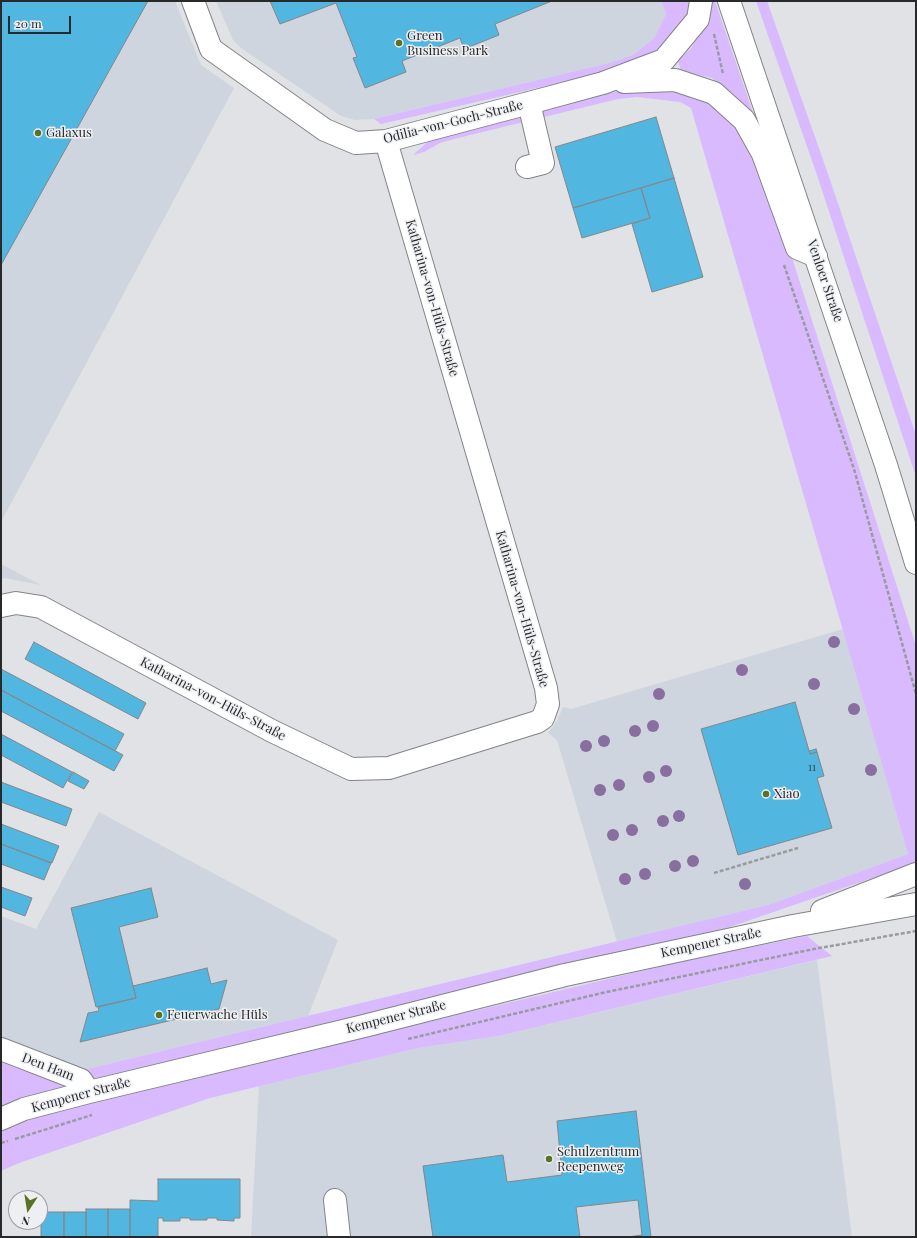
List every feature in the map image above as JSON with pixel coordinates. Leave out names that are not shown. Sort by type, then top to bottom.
[{"type":"street","name":"Odilia-von-Goch-Straße","points":[[193,1],[211,49],[325,130],[356,143],[386,141],[603,83]]},
{"type":"street","name":"Venloer Straße","points":[[729,1],[886,465],[916,563]]},
{"type":"street","points":[[603,83],[664,60],[700,10]]},
{"type":"street","points":[[603,83],[675,80],[714,93],[744,120],[763,154],[797,248],[816,256]]},
{"type":"street","points":[[527,167],[543,163],[529,103]]},
{"type":"street","name":"Katharina-von-Hüls-Straße","points":[[1,606],[16,603],[41,607],[272,731],[351,769],[390,768],[537,722],[543,718],[548,704],[546,688],[386,141]]},
{"type":"street","name":"Kempener Straße","points":[[793,926],[816,913],[916,874]]},
{"type":"street","name":"Kempener Straße","points":[[1,1119],[24,1109],[89,1092],[364,1026],[565,975],[793,926],[916,904]]},
{"type":"street","name":"Den Ham","points":[[1,1049],[81,1080],[89,1092]]},
{"type":"street","points":[[335,1200],[339,1237]]},
{"type":"path","points":[[700,10],[713,30],[723,73],[714,93]]},
{"type":"path","points":[[782,261],[854,469],[916,694]]},
{"type":"path","points":[[714,872],[798,848]]},
{"type":"path","points":[[404,1040],[602,993],[814,949],[916,931]]},
{"type":"path","points":[[1,1143],[100,1113]]},
{"type":"shaded area","points":[[1,1],[175,1],[201,65],[234,88],[1,522]]},
{"type":"shaded area","points":[[216,1],[661,1],[666,14],[654,38],[633,55],[609,63],[374,119],[355,120],[341,116],[241,48],[233,40]]},
{"type":"shaded area","points":[[661,1],[694,1],[685,28],[654,58],[611,71],[381,124],[374,119],[609,63],[633,55],[654,38],[666,14]]},
{"type":"shaded area","points":[[708,1],[715,1],[760,133],[737,99],[712,78],[681,71],[678,61],[692,47],[707,16]]},
{"type":"shaded area","points":[[756,1],[767,1],[827,171],[916,435],[916,477],[816,172]]},
{"type":"shaded area","points":[[653,85],[704,96],[746,138],[771,192],[916,646],[916,863],[724,929],[98,1080],[79,1071],[768,905],[908,854],[691,108],[680,102],[637,97],[618,99],[454,139],[440,143],[424,152],[413,155],[433,137],[609,93]]},
{"type":"shaded area","points":[[1,564],[41,585],[5,578],[1,579]]},
{"type":"shaded area","points":[[843,629],[908,854],[768,905],[617,942],[557,740],[548,733],[557,721],[563,707],[571,709]]},
{"type":"shaded area","points":[[99,812],[338,940],[308,1016],[79,1071],[1,1043],[1,916],[36,929]]},
{"type":"shaded area","points":[[807,936],[832,956],[499,1036],[418,1048],[210,1098],[19,1163],[1,1171],[1,1130],[54,1111],[688,960]]},
{"type":"shaded area","name":"Schulzentrum Reepenweg","points":[[817,960],[852,1237],[251,1237],[259,1086],[418,1048],[499,1036]]},
{"type":"shaded area","points":[[1,1062],[25,1071],[46,1072],[73,1085],[1,1110]]},
{"type":"building","name":"Galaxus","points":[[1,1],[148,1],[1,265]]},
{"type":"building","name":"Green Business Park","points":[[270,1],[552,1],[495,24],[499,35],[464,49],[460,38],[402,61],[406,72],[365,88],[353,58],[357,57],[336,3],[280,24]]},
{"type":"building","points":[[656,117],[674,178],[573,208],[555,147]]},
{"type":"building","points":[[674,178],[703,277],[652,292],[632,224],[650,218],[641,188]]},
{"type":"building","points":[[641,188],[650,218],[582,238],[573,208]]},
{"type":"building","points":[[34,642],[146,703],[138,719],[25,659]]},
{"type":"building","points":[[1,669],[124,734],[115,751],[1,690]]},
{"type":"building","points":[[1,690],[123,755],[114,771],[1,711]]},
{"type":"building","points":[[795,702],[810,754],[817,752],[824,776],[817,778],[832,828],[738,855],[701,729]]},
{"type":"building","points":[[1,734],[72,772],[63,788],[1,755]]},
{"type":"building","points":[[816,749],[817,752],[810,754],[809,751]]},
{"type":"building","points":[[73,772],[89,781],[84,789],[68,781]]},
{"type":"building","points":[[1,782],[72,809],[66,826],[1,802]]},
{"type":"building","points":[[1,824],[59,846],[52,863],[1,844]]},
{"type":"building","points":[[1,844],[51,863],[44,880],[1,864]]},
{"type":"building","points":[[1,887],[32,898],[25,916],[1,907]]},
{"type":"building","points":[[151,888],[158,917],[119,927],[136,998],[96,1007],[71,908]]},
{"type":"building","points":[[207,968],[211,984],[227,980],[219,1009],[80,1042],[88,1013],[99,1011],[98,1007],[136,998],[133,986]]},
{"type":"building","points":[[636,1111],[651,1237],[628,1237],[642,1235],[638,1200],[576,1207],[580,1237],[433,1237],[423,1166],[503,1155],[507,1182],[562,1175],[557,1121]]},
{"type":"building","points":[[158,1179],[240,1179],[240,1218],[234,1218],[234,1221],[217,1220],[217,1218],[207,1218],[207,1220],[190,1220],[190,1218],[180,1218],[180,1221],[163,1221],[163,1218],[158,1218],[158,1237],[130,1237],[130,1200],[158,1201]]},
{"type":"building","points":[[86,1209],[108,1209],[108,1237],[86,1237]]},
{"type":"building","points":[[108,1209],[130,1209],[130,1237],[108,1237]]},
{"type":"building","points":[[48,1212],[64,1212],[64,1237],[41,1237],[41,1230],[48,1230]]},
{"type":"building","points":[[64,1212],[86,1212],[86,1237],[64,1237]]},
{"type":"place","name":"Green Business Park","points":[[399,43]]},
{"type":"place","name":"Galaxus","points":[[38,133]]},
{"type":"place","name":"Xiao","points":[[766,794]]},
{"type":"place","name":"Feuerwache Hüls","points":[[159,1015]]},
{"type":"place","name":"Schulzentrum Reepenweg","points":[[549,1159]]}]
